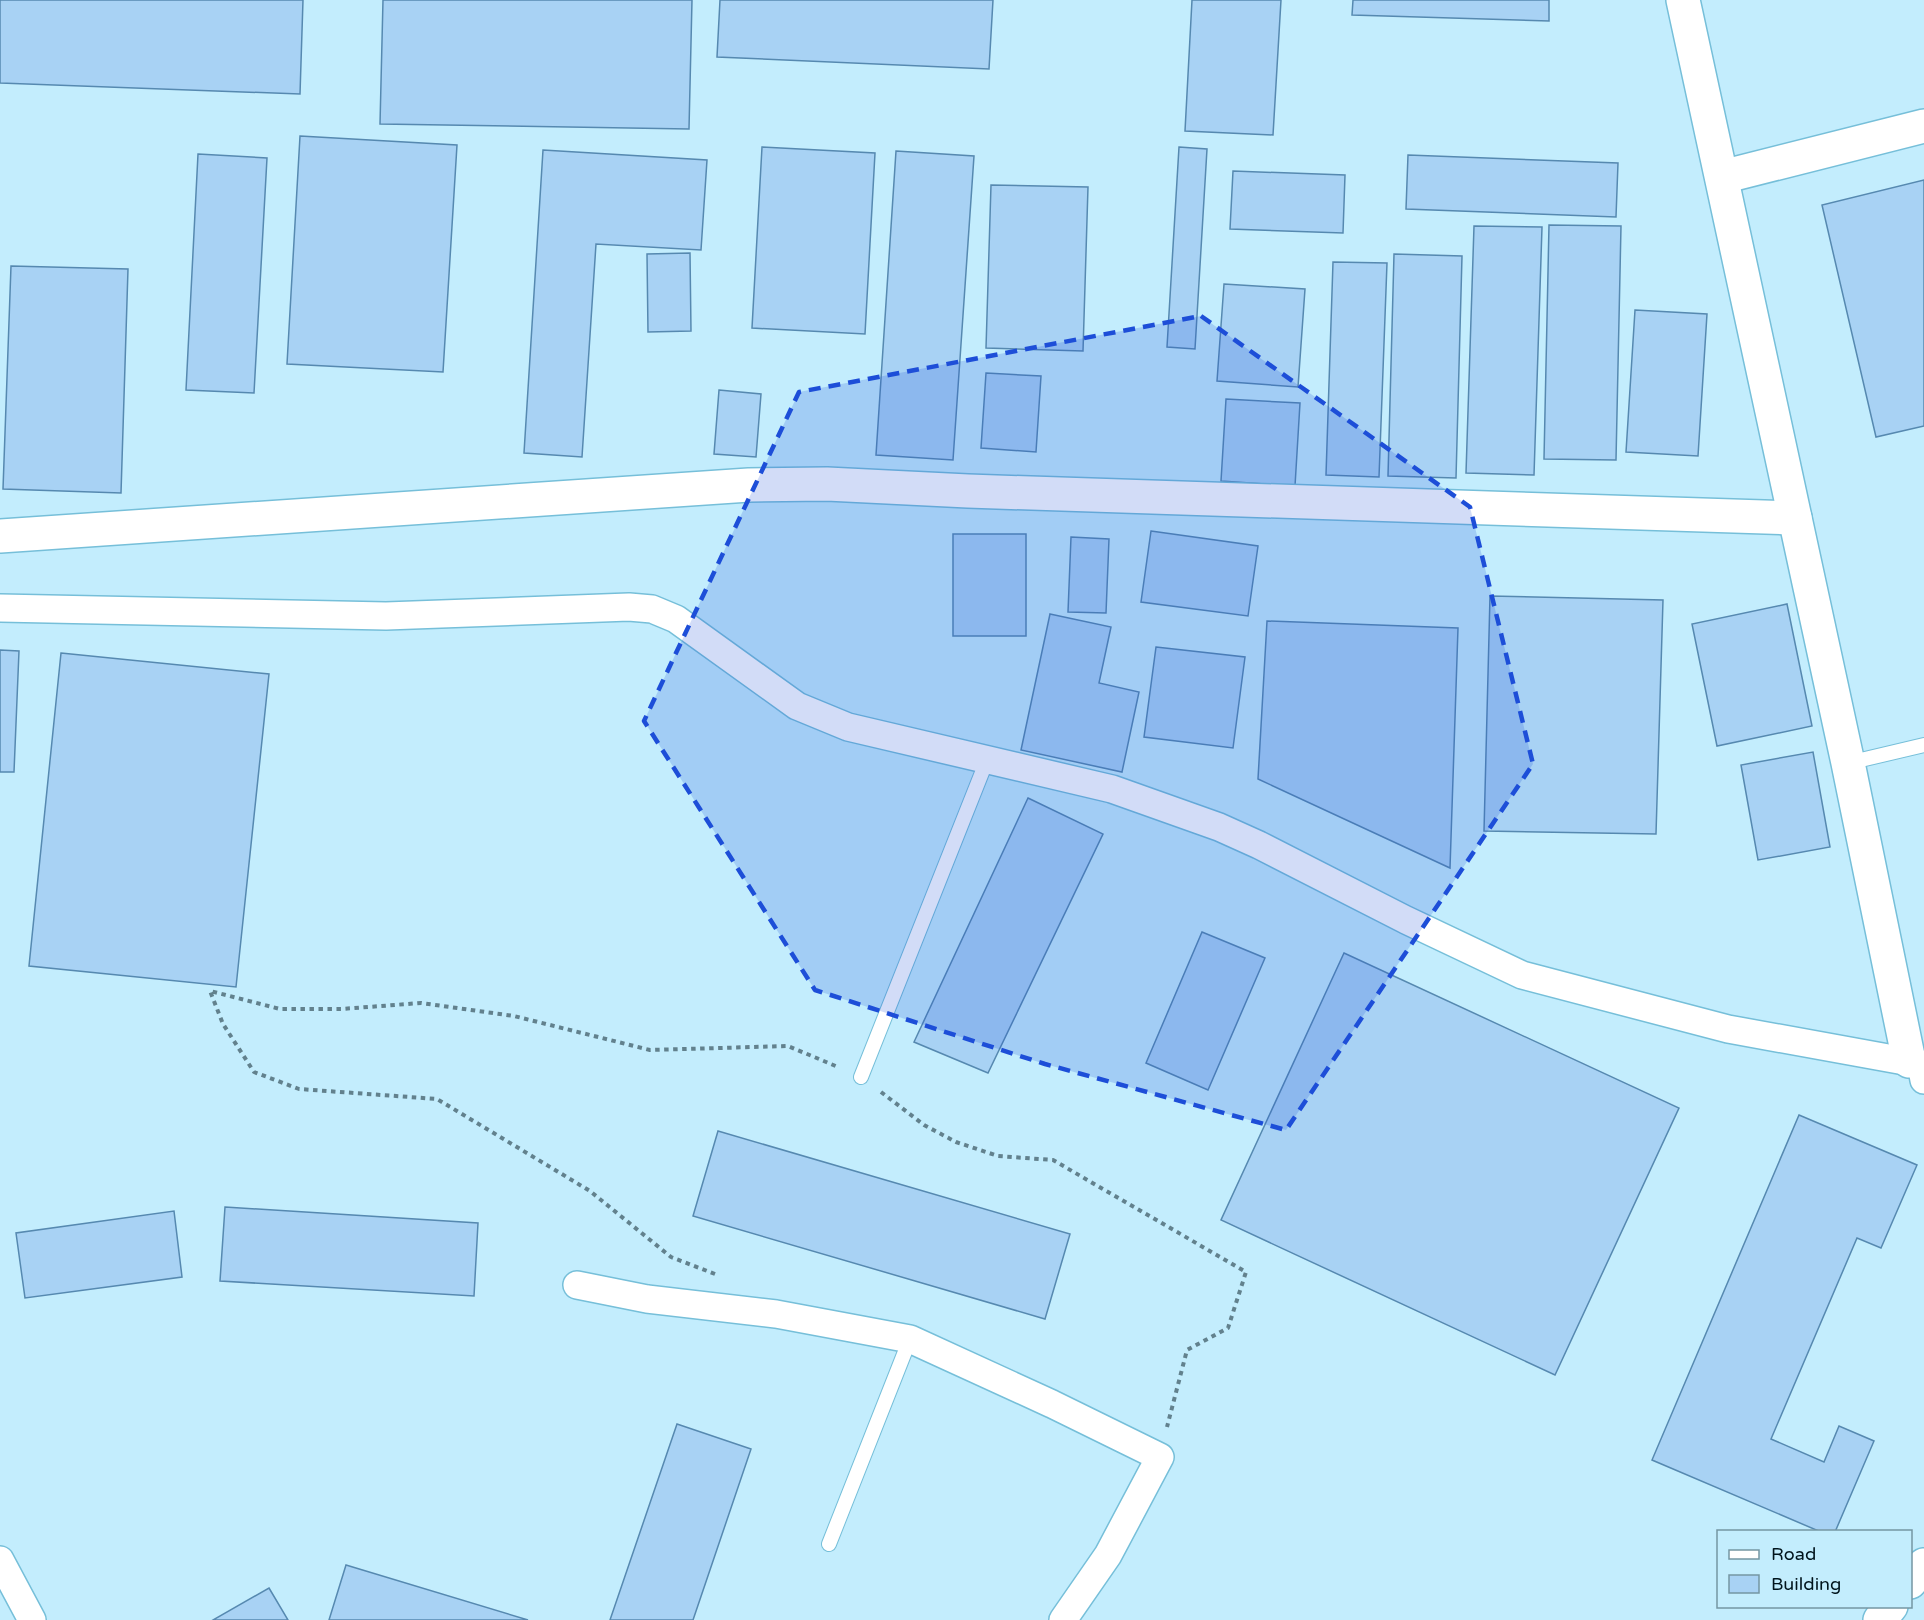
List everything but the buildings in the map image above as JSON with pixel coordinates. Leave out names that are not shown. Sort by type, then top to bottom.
[{"type":"street","points":[[0,608],[386,616],[629,607],[652,609],[676,619],[797,706],[848,727],[1112,789],[1219,827],[1522,975],[1728,1029],[1919,1067],[1848,763],[1683,0]]},
{"type":"street","points":[[1722,177],[1924,126]]},
{"type":"street","points":[[0,536],[749,485],[827,484],[968,491],[1795,518]]},
{"type":"street","points":[[576,1285],[647,1299],[799,1318],[910,1339],[1052,1404],[1160,1457],[1108,1555],[1063,1620]]},
{"type":"street","points":[[0,1560],[32,1620]]},
{"type":"street","points":[[1912,1581],[1924,1565]]},
{"type":"lane","points":[[1848,763],[1924,745]]},
{"type":"lane","points":[[861,1077],[987,760]]},
{"type":"lane","points":[[829,1544],[910,1339]]},
{"type":"path","points":[[716,1274],[671,1257],[590,1191],[437,1099],[299,1089],[254,1072],[223,1024],[210,991],[280,1009],[341,1009],[422,1002],[514,1016],[650,1050],[788,1046],[861,1077],[924,1125],[956,1142],[998,1156],[1053,1160],[1246,1272],[1228,1328],[1187,1350],[1160,1457]]},
{"type":"highlighted area","points":[[1201,316],[1470,507],[1533,764],[1286,1130],[1045,1064],[815,990],[644,721],[799,392]]}]
